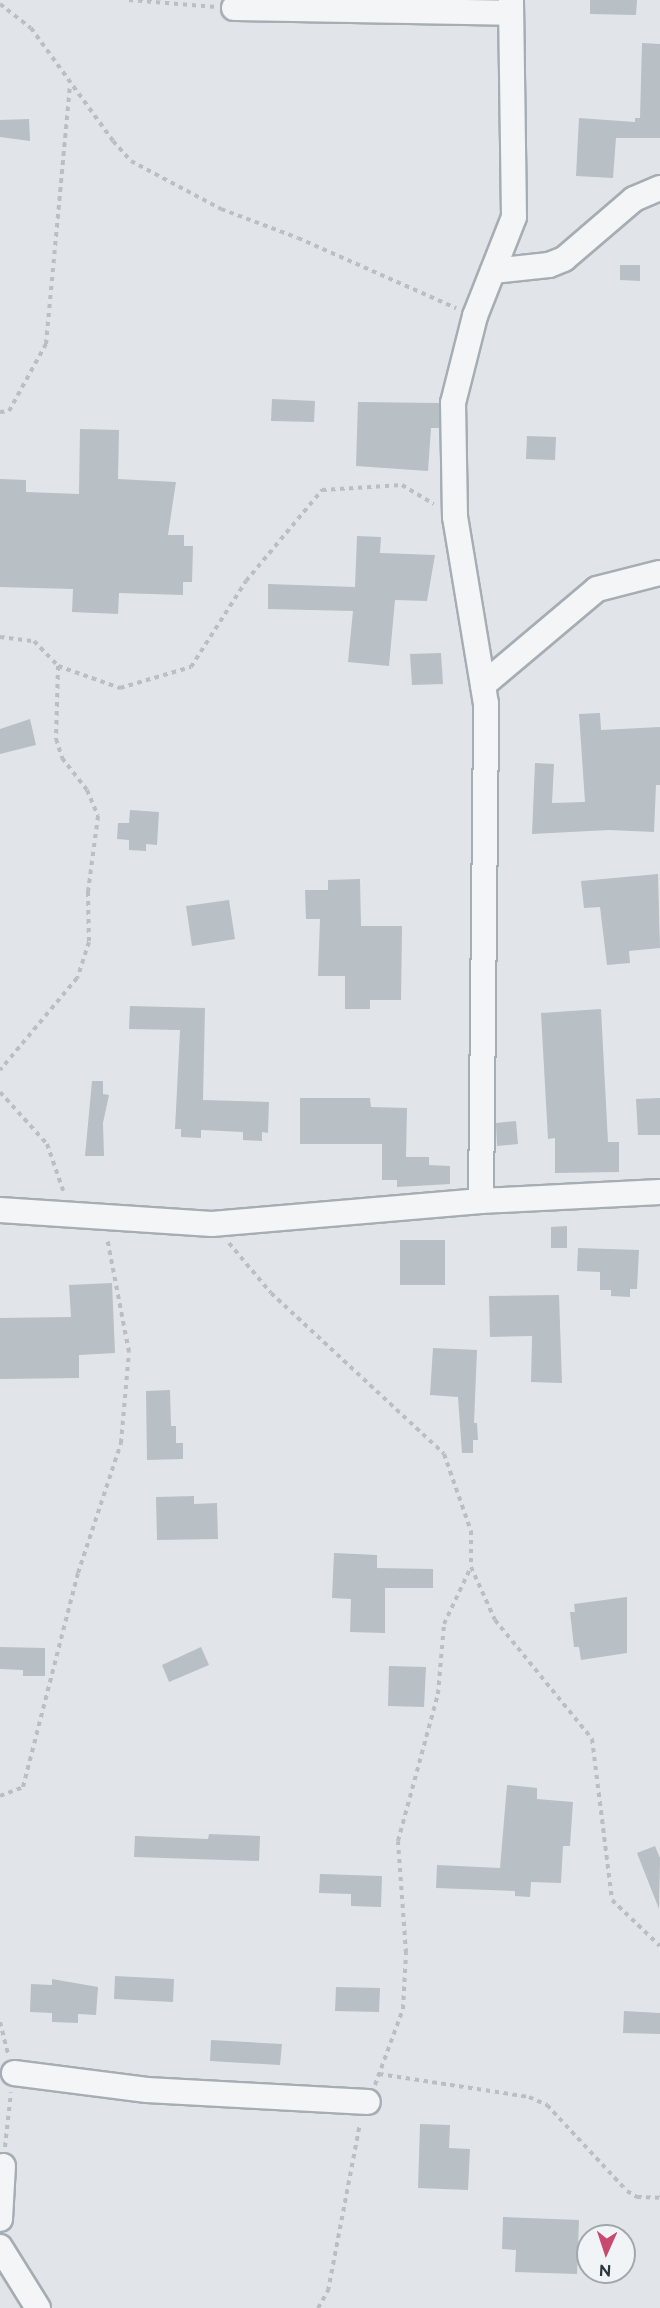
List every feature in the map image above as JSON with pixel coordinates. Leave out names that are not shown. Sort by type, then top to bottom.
[{"type":"street","points":[[234,8],[511,7],[514,217],[475,316],[453,403],[455,517],[483,685],[482,1201]]},
{"type":"street","points":[[493,271],[549,265],[564,259],[634,199],[660,188]]},
{"type":"street","points":[[483,685],[597,589],[660,573]]},
{"type":"street","points":[[0,1210],[72,1217],[212,1224],[482,1201],[660,1192]]},
{"type":"street","points":[[14,2073],[147,2090],[368,2102]]},
{"type":"street","points":[[0,2219],[3,2166]]},
{"type":"street","points":[[0,2247],[38,2308]]},
{"type":"path","points":[[129,0],[234,8]]},
{"type":"path","points":[[0,4],[31,28],[69,84],[131,160],[222,209],[298,238],[475,316]]},
{"type":"path","points":[[0,412],[9,411],[46,344],[69,84]]},
{"type":"path","points":[[0,637],[34,641],[58,666],[120,688],[191,667],[246,581],[322,490],[402,485],[455,517]]},
{"type":"path","points":[[0,1070],[77,978],[89,942],[88,892],[98,816],[87,790],[62,758],[56,739],[58,666]]},
{"type":"path","points":[[0,1092],[47,1144],[72,1217]]},
{"type":"path","points":[[0,1796],[23,1787],[78,1573],[121,1443],[129,1352],[103,1217]]},
{"type":"path","points":[[212,1224],[271,1293],[444,1454],[471,1531],[471,1567],[495,1620],[592,1739],[612,1900],[660,1946]]},
{"type":"path","points":[[318,2308],[328,2292],[360,2122],[403,2009],[406,1953],[398,1841],[438,1694],[444,1624],[471,1567]]},
{"type":"path","points":[[379,2074],[529,2097],[548,2105],[627,2191],[637,2197],[660,2198]]},
{"type":"building","points":[[590,0],[637,0],[636,15],[590,14]]},
{"type":"building","points":[[642,43],[660,44],[660,138],[616,138],[613,178],[576,176],[579,118],[635,122],[635,118],[640,118]]},
{"type":"building","points":[[29,119],[30,141],[0,137],[0,120]]},
{"type":"building","points":[[620,265],[640,265],[640,281],[620,280]]},
{"type":"building","points":[[272,399],[315,401],[314,422],[271,421]]},
{"type":"building","points":[[358,402],[439,403],[439,428],[431,428],[428,471],[356,466]]},
{"type":"building","points":[[80,429],[119,430],[118,479],[176,482],[168,535],[184,535],[184,546],[193,546],[192,582],[183,582],[183,595],[119,593],[118,614],[72,612],[73,589],[0,587],[0,479],[26,480],[26,492],[79,494]]},
{"type":"building","points":[[527,436],[556,437],[555,460],[526,459]]},
{"type":"building","points":[[357,536],[381,537],[380,553],[435,555],[427,601],[395,600],[389,666],[348,662],[353,611],[268,609],[268,584],[355,587]]},
{"type":"building","points":[[441,653],[443,684],[412,685],[410,654]]},
{"type":"building","points":[[600,713],[601,730],[660,727],[660,785],[656,785],[654,832],[609,830],[532,834],[535,763],[554,764],[552,803],[585,802],[579,714]]},
{"type":"building","points":[[30,719],[36,745],[0,754],[0,729]]},
{"type":"building","points":[[130,810],[159,812],[157,845],[146,844],[146,851],[129,850],[129,840],[117,839],[118,823],[129,823]]},
{"type":"building","points":[[658,874],[660,948],[629,951],[630,963],[607,965],[600,907],[584,908],[581,881]]},
{"type":"building","points":[[360,879],[361,926],[402,926],[401,1000],[370,1000],[370,1009],[345,1009],[345,976],[318,976],[320,919],[306,919],[305,890],[328,890],[328,880]]},
{"type":"building","points":[[229,900],[235,939],[192,946],[186,906]]},
{"type":"building","points":[[130,1006],[205,1008],[203,1100],[269,1102],[268,1133],[262,1132],[262,1141],[243,1140],[243,1132],[201,1130],[201,1138],[181,1137],[181,1129],[175,1129],[180,1030],[129,1029]]},
{"type":"building","points":[[601,1009],[608,1142],[619,1142],[619,1172],[555,1173],[555,1138],[548,1139],[541,1013]]},
{"type":"building","points":[[92,1081],[103,1081],[103,1094],[109,1095],[103,1123],[104,1156],[85,1156]]},
{"type":"building","points":[[300,1098],[370,1098],[371,1107],[407,1108],[406,1157],[429,1157],[429,1165],[450,1166],[450,1184],[397,1187],[397,1180],[382,1180],[382,1144],[300,1144]]},
{"type":"building","points":[[660,1098],[660,1135],[638,1135],[636,1099]]},
{"type":"building","points":[[516,1121],[518,1144],[497,1146],[496,1123]]},
{"type":"building","points":[[567,1226],[567,1248],[551,1248],[551,1227]]},
{"type":"building","points":[[400,1240],[445,1240],[445,1285],[400,1285]]},
{"type":"building","points":[[578,1248],[639,1250],[637,1289],[630,1289],[630,1297],[611,1296],[611,1290],[600,1290],[600,1272],[577,1271]]},
{"type":"building","points":[[112,1283],[115,1353],[79,1355],[79,1378],[0,1379],[0,1318],[71,1317],[69,1285]]},
{"type":"building","points":[[559,1295],[562,1383],[531,1382],[532,1336],[490,1337],[489,1296]]},
{"type":"building","points":[[433,1348],[477,1350],[474,1423],[477,1423],[478,1440],[473,1440],[473,1453],[462,1453],[458,1397],[430,1395]]},
{"type":"building","points":[[170,1390],[171,1426],[176,1426],[176,1443],[183,1443],[183,1459],[147,1460],[146,1391]]},
{"type":"building","points":[[194,1496],[194,1504],[217,1503],[218,1539],[157,1540],[156,1497]]},
{"type":"building","points":[[334,1553],[377,1555],[377,1568],[433,1569],[433,1588],[385,1588],[385,1633],[350,1632],[351,1599],[332,1598]]},
{"type":"building","points":[[627,1597],[627,1653],[581,1660],[579,1647],[574,1647],[570,1612],[575,1612],[574,1604]]},
{"type":"building","points":[[0,1647],[45,1648],[45,1676],[23,1676],[23,1670],[0,1669]]},
{"type":"building","points":[[201,1647],[209,1665],[169,1682],[162,1665]]},
{"type":"building","points":[[389,1666],[426,1667],[424,1707],[388,1706]]},
{"type":"building","points":[[507,1785],[537,1788],[537,1799],[573,1802],[570,1846],[563,1846],[561,1883],[531,1882],[530,1897],[515,1896],[515,1891],[436,1888],[437,1865],[500,1868]]},
{"type":"building","points":[[209,1834],[260,1836],[259,1861],[134,1857],[135,1836],[208,1839]]},
{"type":"building","points":[[655,1846],[660,1858],[659,1909],[637,1853]]},
{"type":"building","points":[[320,1874],[382,1876],[381,1907],[351,1906],[351,1894],[319,1893]]},
{"type":"building","points":[[115,1976],[174,1979],[173,2002],[114,1999]]},
{"type":"building","points":[[52,1979],[98,1987],[96,2015],[78,2014],[78,2023],[52,2022],[52,2013],[30,2012],[31,1984],[52,1985]]},
{"type":"building","points":[[336,1987],[380,1988],[379,2012],[335,2011]]},
{"type":"building","points":[[624,2011],[660,2013],[660,2034],[623,2033]]},
{"type":"building","points":[[211,2040],[282,2044],[280,2065],[210,2061]]},
{"type":"building","points":[[420,2124],[450,2125],[449,2148],[470,2149],[468,2190],[418,2188]]},
{"type":"building","points":[[503,2217],[579,2220],[579,2224],[576,2224],[576,2274],[515,2272],[516,2250],[502,2249]]}]
